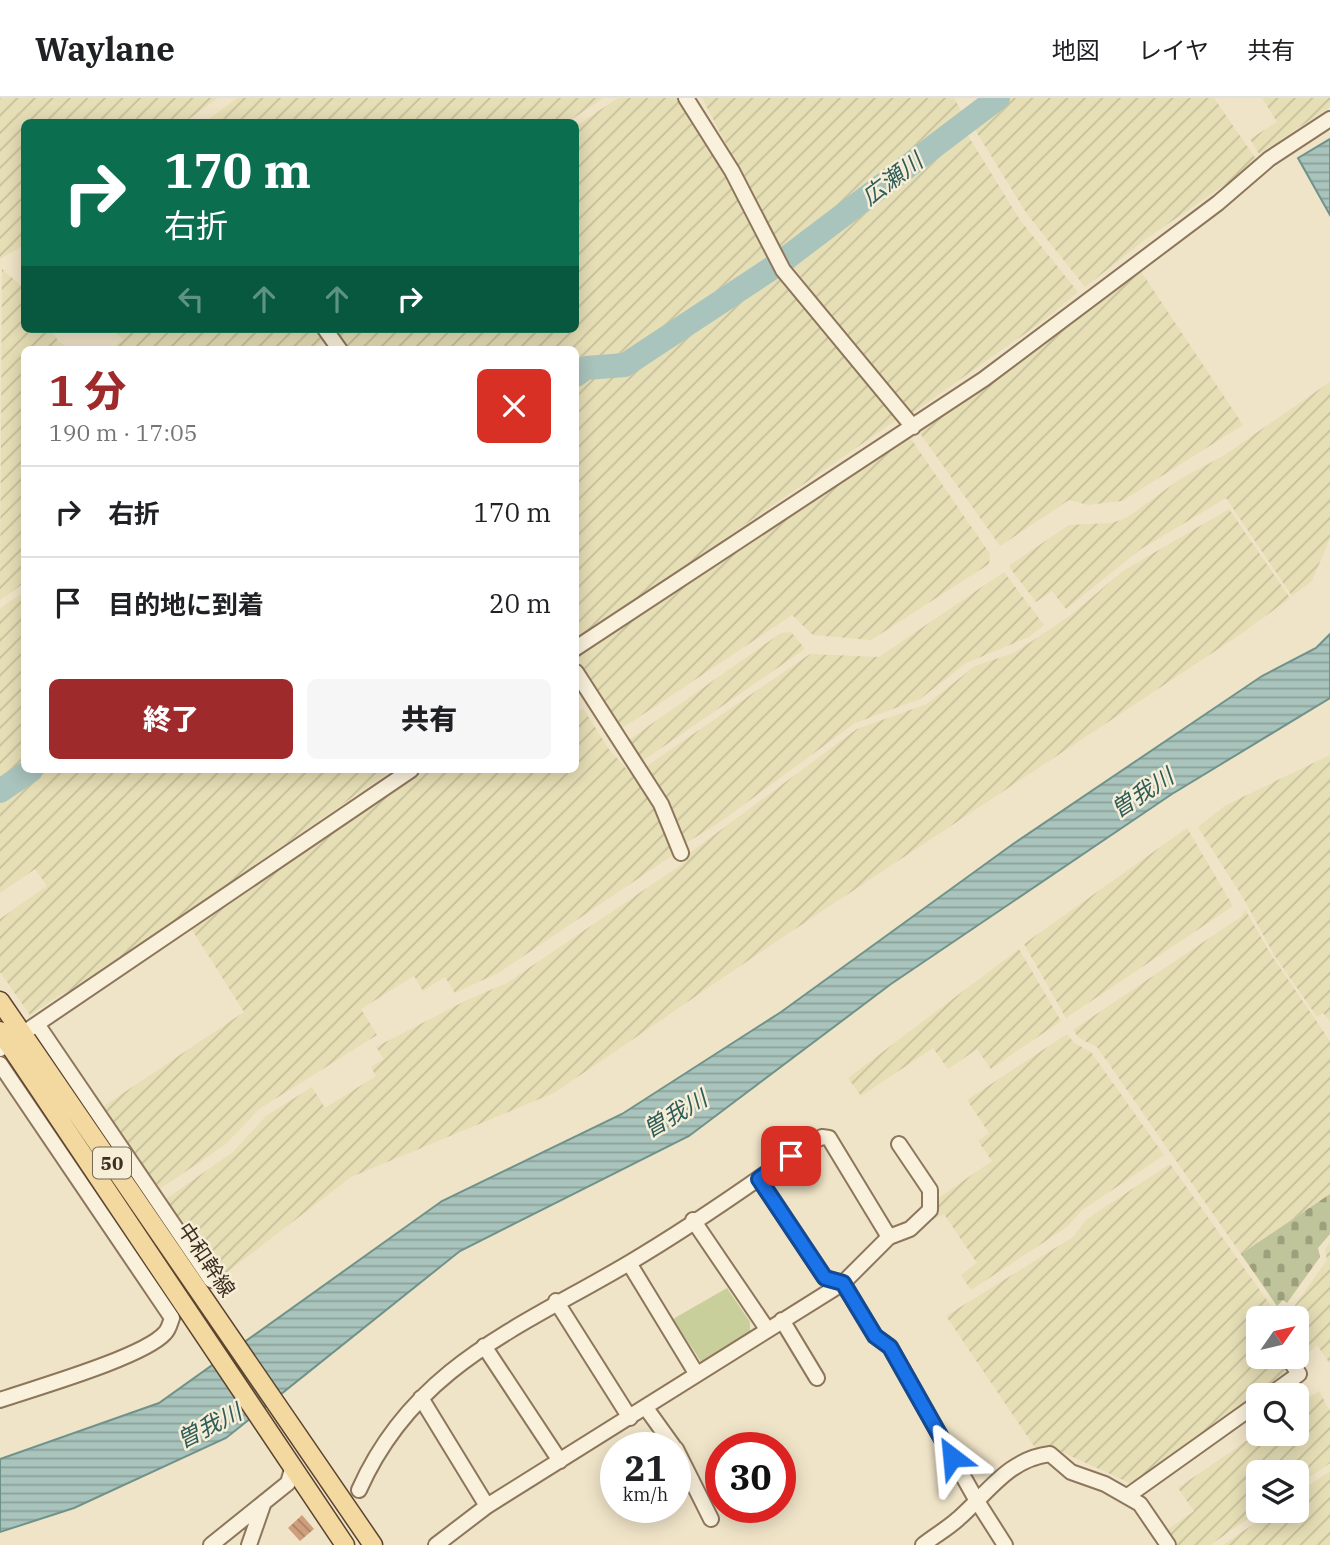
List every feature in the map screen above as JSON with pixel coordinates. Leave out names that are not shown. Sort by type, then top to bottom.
[{"type":"main road","name":"中和幹線","points":[[0,1000],[14,1036],[345,1545]]},
{"type":"main road","name":"中和幹線","points":[[14,1036],[223,1326],[373,1545]]},
{"type":"street","points":[[686,98],[732,171],[783,270],[913,427]]},
{"type":"street","points":[[579,646],[984,379],[1217,203],[1269,159],[1330,119]]},
{"type":"street","points":[[579,677],[661,804],[681,853]]},
{"type":"street","points":[[211,1280],[14,1036],[407,773]]},
{"type":"street","points":[[0,1063],[172,1318],[164,1334],[129,1353],[0,1400]]},
{"type":"street","points":[[359,1490],[373,1459],[405,1414],[484,1346],[556,1301],[629,1263],[822,1137],[829,1138],[889,1237]]},
{"type":"street","points":[[436,1545],[488,1506],[843,1283],[889,1237],[910,1229],[930,1210],[930,1190],[900,1144]]},
{"type":"street","points":[[759,1179],[825,1278],[843,1283],[875,1336],[890,1347],[976,1501],[1005,1545]]},
{"type":"street","points":[[693,1220],[767,1329]]},
{"type":"street","points":[[629,1263],[665,1317],[696,1373]]},
{"type":"street","points":[[556,1301],[630,1418]]},
{"type":"street","points":[[782,1320],[817,1378]]},
{"type":"street","points":[[484,1346],[559,1461]]},
{"type":"street","points":[[1287,1383],[1300,1374],[1296,1369]]},
{"type":"street","points":[[421,1398],[488,1506]]},
{"type":"street","points":[[646,1408],[663,1432]]},
{"type":"street","points":[[1129,1495],[1246,1412]]},
{"type":"street","points":[[923,1545],[958,1519],[990,1485],[1013,1468],[1035,1456],[1050,1454],[1071,1472],[1129,1495],[1140,1504],[1168,1545]]},
{"type":"street","points":[[211,1545],[288,1483],[292,1464]]},
{"type":"street","points":[[691,1480],[705,1507]]},
{"type":"street","points":[[249,1545],[265,1501]]},
{"type":"shaded area","points":[[0,98],[218,98],[189,119],[21,119],[21,247],[0,259]]},
{"type":"shaded area","points":[[237,98],[603,98],[572,119],[209,119]]},
{"type":"shaded area","points":[[618,98],[687,98],[774,262],[626,362],[585,365],[579,369],[579,346],[348,346],[338,333],[579,333],[579,124]]},
{"type":"shaded area","points":[[702,98],[954,98],[965,117],[785,256]]},
{"type":"shaded area","points":[[1001,98],[1214,98],[1258,162],[1146,239],[1085,287],[1027,214],[969,120]]},
{"type":"shaded area","points":[[1262,98],[1330,98],[1330,107],[1259,154],[1250,139],[1277,122]]},
{"type":"shaded area","points":[[962,126],[1020,220],[1078,292],[1047,318],[911,414],[788,261]]},
{"type":"shaded area","points":[[1138,267],[1243,425],[1122,501],[1088,505],[1069,500],[1000,546],[917,429]]},
{"type":"shaded area","points":[[2,269],[21,285],[21,333],[53,333],[58,341],[66,346],[21,346],[21,585],[0,600]]},
{"type":"shaded area","points":[[779,269],[898,419],[579,639],[579,379],[590,371],[631,369]]},
{"type":"shaded area","points":[[117,333],[326,333],[328,337],[316,346],[117,346],[123,340]]},
{"type":"shaded area","points":[[1330,382],[1330,538],[1312,581],[1292,596],[1226,498],[1141,549],[1066,609],[1052,591],[1036,602],[1010,568],[1010,565],[1069,525],[1112,523],[1128,517],[1180,479],[1223,456]]},
{"type":"shaded area","points":[[902,434],[909,436],[990,554],[989,564],[871,640],[813,635],[792,615],[621,729],[579,670],[579,655]]},
{"type":"shaded area","points":[[1229,509],[1290,598],[1241,634],[777,941],[554,1093],[351,1177],[217,1280],[163,1201],[233,1152],[266,1116],[312,1087],[325,1108],[376,1076],[371,1067],[384,1059],[376,1047],[469,999],[507,983],[685,862],[687,855],[857,729],[927,704],[975,666],[1014,653],[1071,615],[1123,571]]},
{"type":"shaded area","points":[[1004,572],[1044,625],[1029,637],[966,663],[920,699],[855,723],[720,822],[686,843],[668,802],[641,770],[810,654],[879,657]]},
{"type":"shaded area","points":[[21,594],[21,770],[0,784],[0,608]]},
{"type":"shaded area","points":[[791,632],[805,649],[638,764],[623,744],[781,633]]},
{"type":"shaded area","points":[[583,708],[608,748],[658,805],[675,849],[673,855],[500,972],[455,993],[445,977],[423,991],[414,976],[361,1009],[377,1035],[259,1109],[226,1144],[157,1191],[101,1108],[244,1012],[189,925],[409,773],[579,773],[579,711]]},
{"type":"shaded area","points":[[1330,755],[1330,1021],[1323,1013],[1317,1017],[1274,955],[1245,901],[1198,827],[1226,805]]},
{"type":"shaded area","points":[[33,773],[388,773],[77,988],[62,994],[30,1015],[0,972],[0,919],[47,886],[35,869],[0,893],[0,795]]},
{"type":"shaded area","points":[[1187,828],[1233,906],[1066,1018],[1024,944]]},
{"type":"shaded area","points":[[1245,909],[1270,953],[1330,1041],[1330,1194],[1241,1254],[1097,1047],[1079,1038],[1073,1030],[1242,916]]},
{"type":"shaded area","points":[[1019,949],[1061,1021],[991,1069],[977,1049],[948,1069],[933,1048],[861,1096],[848,1078]]},
{"type":"shaded area","points":[[1067,1034],[1074,1043],[1091,1052],[1164,1155],[1081,1211],[1067,1227],[971,1290],[961,1275],[977,1263],[944,1214],[933,1220],[937,1211],[934,1201],[992,1161],[978,1141],[989,1133],[967,1100]]},
{"type":"shaded area","points":[[1170,1164],[1271,1306],[1246,1306],[1246,1369],[1292,1369],[1273,1383],[1246,1383],[1246,1402],[1132,1484],[1051,1447],[1036,1449],[946,1316],[1073,1237],[1087,1219]]},
{"type":"shaded area","points":[[1330,1242],[1330,1364],[1317,1345],[1309,1353],[1309,1306],[1294,1306],[1327,1260],[1325,1250]]},
{"type":"shaded area","points":[[1319,1391],[1330,1411],[1330,1463],[1309,1478],[1309,1460],[1246,1460],[1246,1520],[1210,1545],[1174,1545],[1167,1530],[1194,1511],[1178,1488],[1246,1441],[1246,1446],[1309,1446],[1309,1398]]},
{"type":"shaded area","points":[[1330,1471],[1330,1545],[1223,1545],[1255,1523],[1309,1523],[1309,1486]]},
{"type":"green space","points":[[1330,1194],[1330,1234],[1318,1248],[1320,1257],[1287,1303],[1283,1300],[1277,1306],[1241,1254]]},
{"type":"green space","points":[[727,1288],[750,1322],[750,1336],[704,1366],[673,1319]]},
{"type":"water","points":[[1330,139],[1330,215],[1298,158]]},
{"type":"water","name":"曽我川","points":[[1330,634],[1330,698],[1172,794],[891,984],[689,1136],[460,1251],[226,1438],[74,1508],[0,1532],[0,1459],[159,1403],[442,1201],[622,1114],[781,1012],[1013,844],[1262,676],[1316,648]]},
{"type":"building","points":[[302,1515],[314,1529],[300,1541],[288,1528]]},
{"type":"waterway","name":"広瀬川","points":[[785,259],[998,98]]},
{"type":"waterway","name":"広瀬川","points":[[579,373],[586,368],[625,365],[772,268]]},
{"type":"waterway","name":"広瀬川","points":[[0,791],[27,773]]},
{"type":"route","points":[[791,1156],[759,1179],[825,1278],[843,1283],[875,1336],[890,1347],[952,1457]]}]
